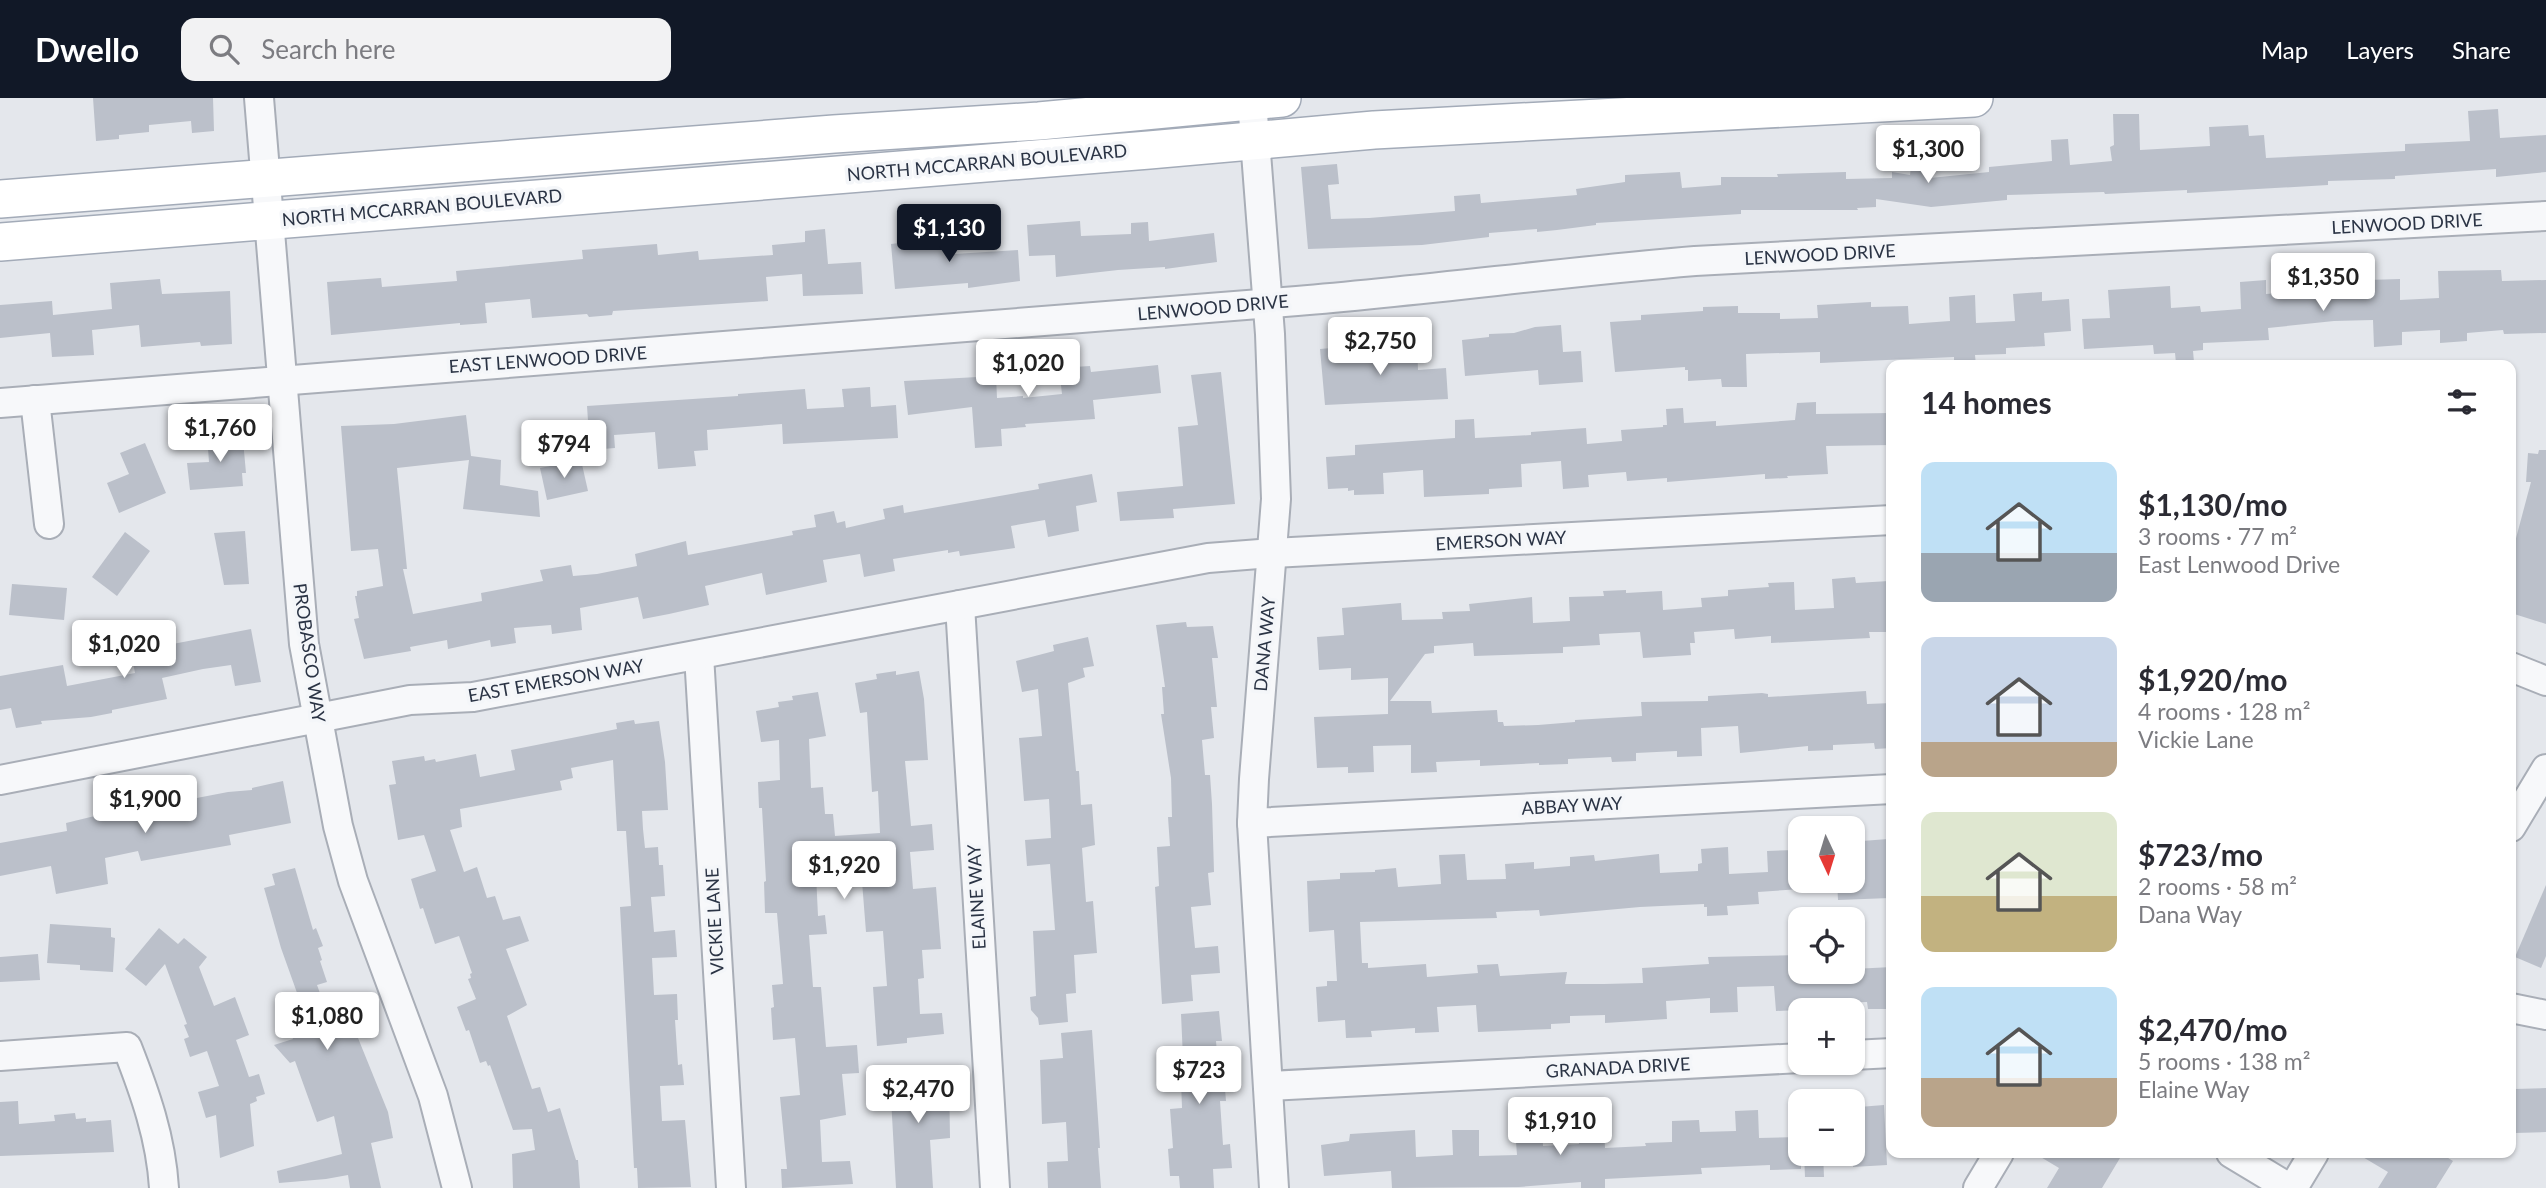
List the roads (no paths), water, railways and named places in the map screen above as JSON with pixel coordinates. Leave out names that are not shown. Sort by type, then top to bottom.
[{"type":"main road","name":"NORTH MCCARRAN BOULEVARD","points":[[0,242],[1374,130],[1975,98]]},
{"type":"main road","points":[[0,200],[834,134],[1039,121],[1267,99]]},
{"type":"street","name":"PROBASCO WAY","points":[[259,98],[304,644],[338,825],[353,881],[433,1096],[457,1188]]},
{"type":"street","name":"DANA WAY","points":[[1267,99],[1255,140],[1269,304],[1276,499],[1252,823],[1274,1188]]},
{"type":"street","name":"LENWOOD DRIVE","points":[[1095,317],[1432,289],[1695,261],[2546,216]]},
{"type":"street","name":"EAST LENWOOD DRIVE","points":[[0,403],[1095,317]]},
{"type":"street","points":[[36,400],[49,524]]},
{"type":"street","name":"EMERSON WAY","points":[[1112,576],[1208,558],[1273,553],[1886,520]]},
{"type":"street","name":"EAST EMERSON WAY","points":[[0,780],[410,700],[473,697],[1112,576]]},
{"type":"street","name":"ELAINE WAY","points":[[960,605],[995,1188]]},
{"type":"street","name":"VICKIE LANE","points":[[699,655],[731,1188]]},
{"type":"street","points":[[2516,669],[2546,681]]},
{"type":"street","points":[[2516,819],[2546,769]]},
{"type":"street","name":"ABBAY WAY","points":[[1252,823],[1886,789]]},
{"type":"street","points":[[2516,1009],[2546,1016]]},
{"type":"street","points":[[0,1055],[127,1047],[150,1108],[164,1188]]},
{"type":"street","points":[[1865,1054],[1886,1053]]},
{"type":"street","name":"GRANADA DRIVE","points":[[1268,1086],[1788,1059]]},
{"type":"street","points":[[1978,1188],[1996,1158]]},
{"type":"street","points":[[2240,1158],[2291,1188],[2311,1158]]}]
